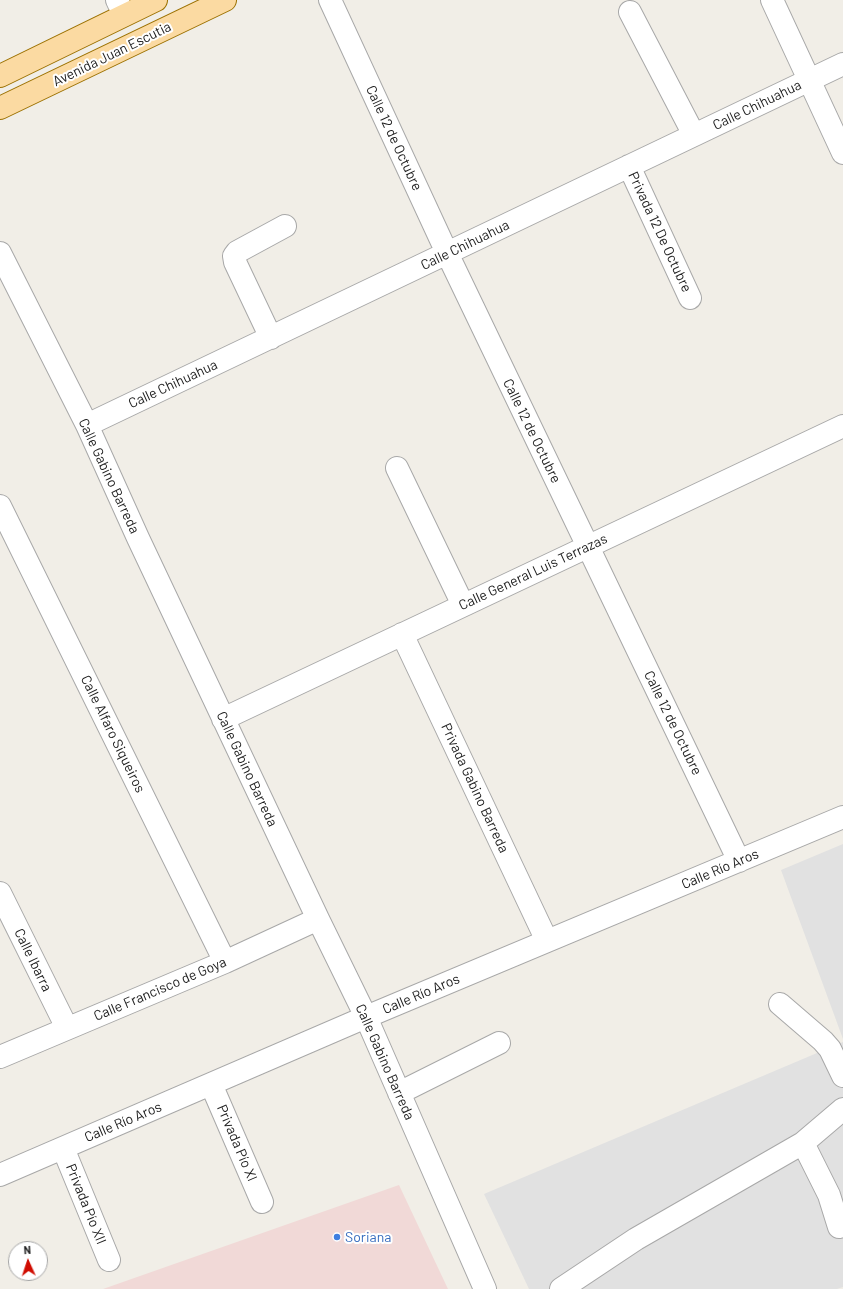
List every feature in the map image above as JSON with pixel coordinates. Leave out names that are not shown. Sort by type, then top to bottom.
[{"type":"main road","points":[[0,76],[120,7],[156,0]]},
{"type":"main road","name":"Avenida Juan Escutia","points":[[0,108],[225,0]]},
{"type":"street","name":"Calle 12 de Octubre","points":[[330,0],[447,253],[739,861]]},
{"type":"street","points":[[772,0],[843,152]]},
{"type":"street","points":[[630,12],[694,135]]},
{"type":"street","name":"Calle Chihuahua","points":[[86,425],[843,64]]},
{"type":"street","name":"Privada 12 De Octubre","points":[[629,166],[690,298]]},
{"type":"street","points":[[271,338],[235,262],[234,256],[237,252],[285,226]]},
{"type":"street","name":"Calle Gabino Barreda","points":[[0,253],[86,425],[223,719],[366,1017],[485,1289]]},
{"type":"street","name":"Calle General Luis Terrazas","points":[[223,719],[843,426]]},
{"type":"street","points":[[397,468],[463,605]]},
{"type":"street","name":"Calle Alfaro Siqueiros","points":[[0,506],[225,962]]},
{"type":"street","name":"Privada Gabino Barreda","points":[[402,634],[547,941]]},
{"type":"street","name":"Calle Río Aros","points":[[0,1175],[366,1017],[843,817]]},
{"type":"street","name":"Calle Ibarra","points":[[0,893],[67,1028]]},
{"type":"street","name":"Calle Francisco de Goya","points":[[0,1057],[225,962],[318,919]]},
{"type":"street","points":[[780,1004],[823,1041],[830,1050],[843,1076]]},
{"type":"street","points":[[400,1093],[499,1043]]},
{"type":"street","name":"Privada Pío XI","points":[[211,1084],[262,1202]]},
{"type":"street","points":[[561,1289],[636,1239],[803,1143],[843,1109]]},
{"type":"street","points":[[803,1143],[829,1195],[840,1227]]},
{"type":"street","name":"Privada Pío XII","points":[[63,1148],[109,1260]]},
{"type":"shaded area","points":[[843,844],[843,1039],[781,870]]},
{"type":"shaded area","points":[[843,1042],[843,1287],[837,1289],[529,1289],[484,1194]]},
{"type":"shaded area","name":"Soriana","points":[[399,1185],[448,1289],[103,1289]]},
{"type":"place","name":"Soriana","points":[[337,1237]]}]
